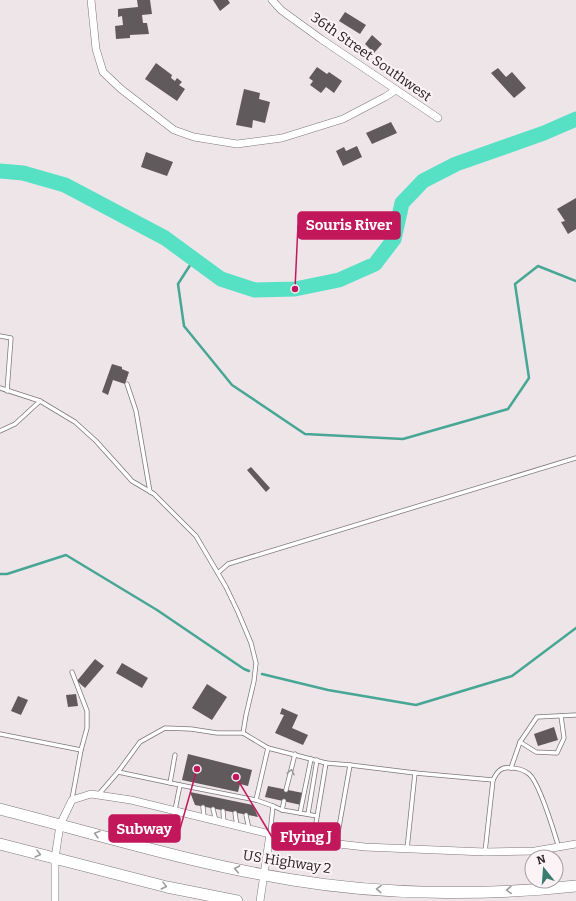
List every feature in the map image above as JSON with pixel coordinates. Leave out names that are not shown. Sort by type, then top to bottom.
[{"type":"highway","name":"US Highway 2","points":[[0,809],[221,867],[311,883],[360,889],[434,892],[530,890],[576,886]]},
{"type":"highway","points":[[0,844],[167,887],[237,901]]},
{"type":"street","points":[[91,0],[96,50],[103,72],[121,89],[174,130],[194,137],[237,144],[282,138],[343,119],[386,97],[396,90]]},
{"type":"street","name":"36th Street Southwest","points":[[272,0],[281,10],[438,118]]},
{"type":"street","points":[[55,901],[55,858],[60,825],[72,800],[91,794],[131,800],[286,838],[365,847],[485,852],[535,851],[576,844]]},
{"type":"street","points":[[260,901],[270,834]]},
{"type":"lane","points":[[0,336],[11,338],[8,391]]},
{"type":"lane","points":[[127,384],[136,411],[150,492]]},
{"type":"lane","points":[[0,388],[40,401],[75,422],[96,441],[132,481],[150,492],[173,512],[196,536],[218,573],[238,612],[249,637],[256,663],[254,681],[243,733]]},
{"type":"lane","points":[[0,430],[15,424],[40,401]]},
{"type":"lane","points":[[218,573],[228,564],[576,458]]},
{"type":"lane","points":[[72,672],[87,711],[87,728],[81,750],[72,800]]},
{"type":"lane","points":[[511,768],[520,742],[537,717],[576,715]]},
{"type":"lane","points":[[520,742],[536,752],[557,752],[564,738],[561,716]]},
{"type":"lane","points":[[99,795],[140,742],[165,728],[191,729],[218,733],[243,733],[268,748],[326,763],[415,774],[493,780]]},
{"type":"lane","points":[[0,734],[81,750]]},
{"type":"lane","points":[[256,800],[268,748]]},
{"type":"lane","points":[[286,790],[295,754]]},
{"type":"lane","points":[[170,783],[175,755]]},
{"type":"lane","points":[[300,813],[311,759]]},
{"type":"lane","points":[[308,814],[317,760]]},
{"type":"lane","points":[[313,841],[326,763]]},
{"type":"lane","points":[[336,844],[350,765]]},
{"type":"lane","points":[[485,852],[493,780],[497,772],[505,767],[529,774],[549,815],[559,848]]},
{"type":"lane","points":[[118,772],[180,786],[256,800],[282,810],[317,816]]},
{"type":"lane","points":[[407,849],[415,774]]},
{"type":"lane","points":[[174,811],[180,786]]},
{"type":"lane","points":[[200,789],[201,794]]},
{"type":"lane","points":[[209,791],[210,796]]},
{"type":"lane","points":[[220,793],[220,798]]},
{"type":"lane","points":[[231,795],[232,801]]},
{"type":"lane","points":[[242,797],[244,803]]},
{"type":"lane","points":[[282,810],[284,801]]},
{"type":"lane","points":[[270,834],[273,806]]},
{"type":"lane","points":[[203,807],[204,818]]},
{"type":"lane","points":[[214,809],[216,821]]},
{"type":"lane","points":[[223,811],[224,823]]},
{"type":"lane","points":[[235,813],[238,826]]},
{"type":"lane","points":[[246,815],[249,829]]},
{"type":"building","points":[[137,0],[150,0],[152,14],[142,15],[143,23],[147,23],[149,34],[130,35],[130,38],[116,39],[115,26],[123,25],[122,16],[118,17],[118,9],[138,7]]},
{"type":"building","points":[[213,0],[228,0],[230,3],[220,11]]},
{"type":"building","points":[[345,12],[366,25],[360,34],[339,21]]},
{"type":"building","points":[[372,35],[382,44],[374,53],[365,44]]},
{"type":"building","points":[[156,63],[172,75],[171,78],[175,81],[177,78],[182,82],[179,85],[185,89],[177,101],[145,79]]},
{"type":"building","points":[[317,67],[327,74],[329,72],[342,81],[334,93],[326,87],[321,93],[310,85],[313,81],[309,78]]},
{"type":"building","points":[[498,68],[506,77],[512,72],[526,88],[514,98],[491,73]]},
{"type":"building","points":[[244,89],[260,93],[259,99],[270,102],[265,123],[253,120],[252,128],[236,125]]},
{"type":"building","points":[[391,122],[397,133],[372,144],[366,133]]},
{"type":"building","points":[[357,146],[362,157],[343,166],[336,151],[344,147],[346,151]]},
{"type":"building","points":[[146,152],[173,162],[167,176],[141,167]]},
{"type":"building","points":[[576,198],[576,229],[568,234],[561,222],[565,221],[557,209]]},
{"type":"building","points":[[112,364],[122,367],[122,369],[129,372],[125,384],[113,380],[108,395],[102,392]]},
{"type":"building","points":[[251,467],[270,488],[266,492],[247,470]]},
{"type":"building","points":[[95,659],[104,666],[85,688],[77,681]]},
{"type":"building","points":[[122,663],[148,678],[142,688],[116,673]]},
{"type":"building","points":[[207,684],[227,697],[212,720],[192,708]]},
{"type":"building","points":[[76,694],[78,706],[68,707],[66,695]]},
{"type":"building","points":[[18,696],[28,700],[21,715],[11,711]]},
{"type":"building","points":[[282,708],[298,715],[292,728],[308,735],[303,745],[275,733],[284,715],[280,714]]},
{"type":"building","points":[[554,727],[558,740],[538,746],[534,734]]},
{"type":"building","points":[[188,754],[252,770],[248,786],[240,784],[238,792],[182,780]]},
{"type":"building","points":[[268,786],[303,793],[301,805],[265,797]]},
{"type":"building","points":[[190,792],[253,805],[258,817],[195,805]]},
{"type":"waterway","points":[[0,171],[23,173],[65,185],[165,238],[221,279],[255,290],[295,289],[339,280],[375,264],[394,239],[402,203],[423,181],[456,164],[544,133],[576,119]]},
{"type":"waterway","points":[[194,259],[178,284],[184,326],[232,385],[305,434],[403,439],[508,409],[529,378],[515,284],[538,266],[576,281]]},
{"type":"waterway","points":[[0,574],[7,574],[66,555],[157,610],[249,671]]},
{"type":"waterway","points":[[262,674],[328,690],[416,705],[512,676],[576,628]]},
{"type":"place","name":"Souris River","points":[[295,289]]},
{"type":"place","name":"Subway","points":[[197,769]]},
{"type":"place","name":"Flying J","points":[[236,777]]}]
